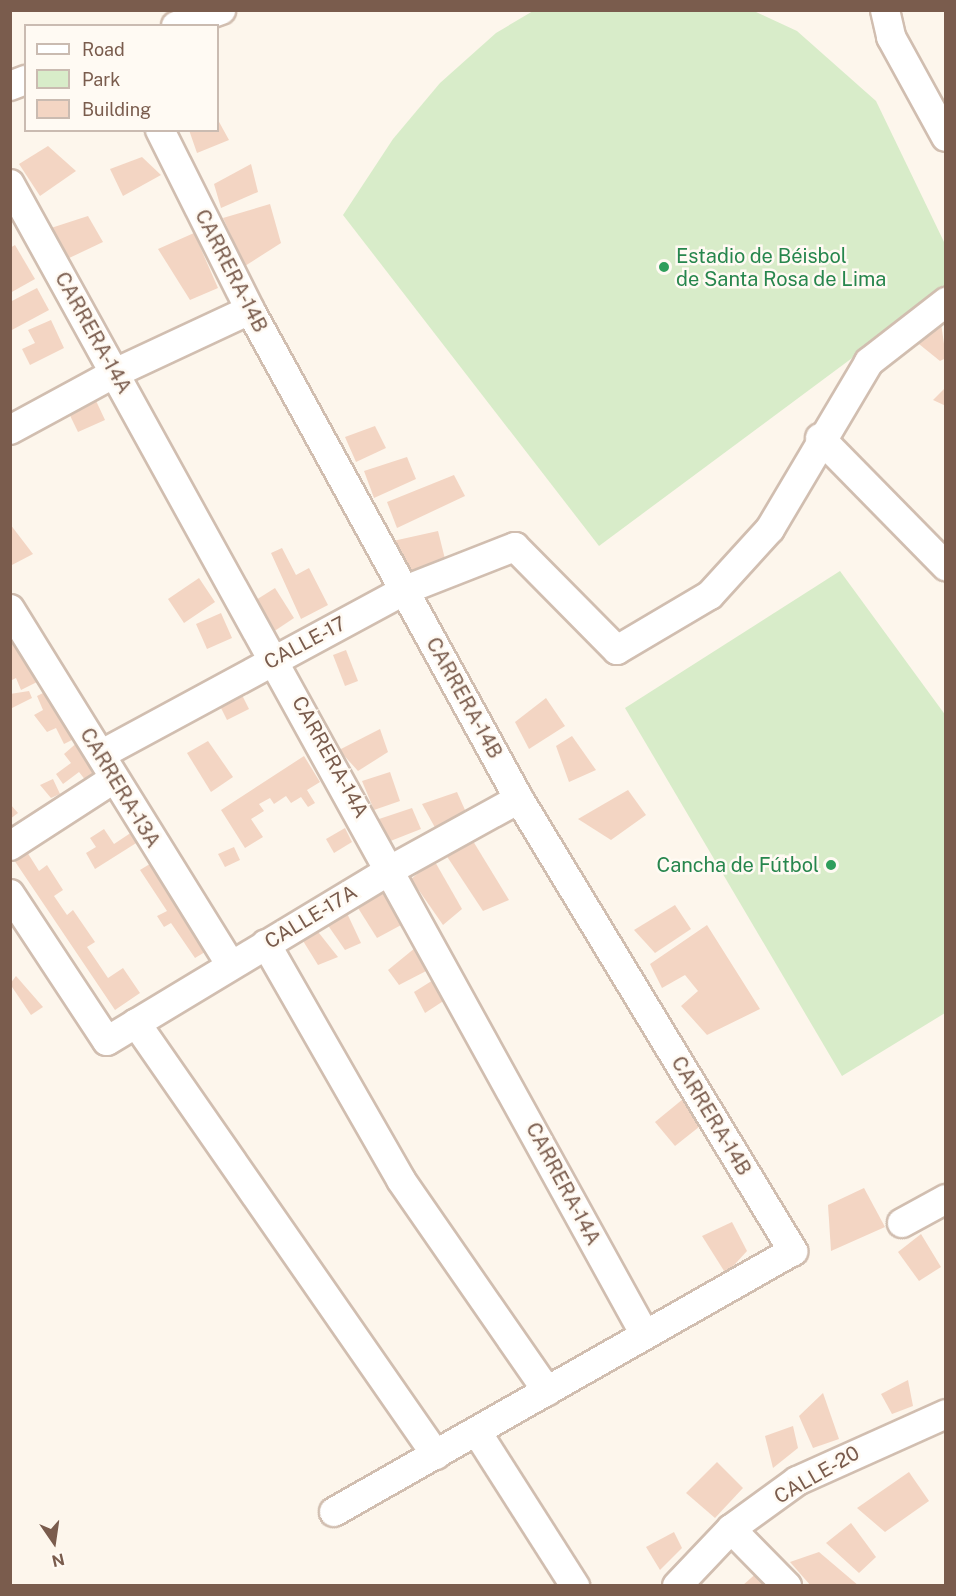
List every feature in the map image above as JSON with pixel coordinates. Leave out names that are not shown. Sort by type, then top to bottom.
[{"type":"street","points":[[182,24],[221,10]]},
{"type":"street","points":[[885,10],[891,37],[945,137]]},
{"type":"street","name":"CARRERA-14B","points":[[161,132],[250,310],[519,799],[793,1251],[644,1333]]},
{"type":"street","name":"CARRERA-14A","points":[[10,184],[392,868],[644,1333]]},
{"type":"street","points":[[943,309],[869,362],[820,438],[945,566]]},
{"type":"street","points":[[10,430],[115,373],[250,310]]},
{"type":"street","name":"CALLE-17","points":[[102,754],[275,658],[405,590],[515,547],[617,650],[710,595],[770,529],[820,438]]},
{"type":"street","name":"CARRERA-13A","points":[[10,609],[102,754],[112,780],[231,965]]},
{"type":"street","points":[[10,846],[112,780]]},
{"type":"street","name":"CALLE-17A","points":[[10,894],[107,1041],[392,868],[519,799]]},
{"type":"street","points":[[266,944],[401,1180],[547,1391]]},
{"type":"street","points":[[136,1023],[436,1455]]},
{"type":"street","points":[[902,1223],[945,1199]]},
{"type":"street","points":[[334,1512],[477,1432],[644,1333]]},
{"type":"street","name":"CALLE-20","points":[[677,1586],[731,1529],[797,1481],[945,1414]]},
{"type":"street","points":[[477,1432],[575,1586]]},
{"type":"street","points":[[731,1529],[787,1586]]},
{"type":"green space","name":"Estadio de Béisbol de Santa Rosa de Lima","points":[[533,11],[754,11],[797,31],[876,101],[945,244],[945,289],[599,546],[343,215],[393,139],[440,83],[496,33]]},
{"type":"green space","name":"Cancha de Fútbol","points":[[840,571],[946,716],[945,1013],[842,1076],[625,708]]},
{"type":"building","points":[[219,122],[229,140],[197,153],[190,132],[219,132]]},
{"type":"building","points":[[48,146],[76,171],[40,196],[19,164]]},
{"type":"building","points":[[142,157],[161,175],[123,196],[110,169]]},
{"type":"building","points":[[251,164],[258,192],[221,208],[214,184]]},
{"type":"building","points":[[270,204],[281,243],[245,266],[223,218]]},
{"type":"building","points":[[88,216],[103,242],[65,260],[51,228]]},
{"type":"building","points":[[194,233],[218,288],[190,300],[158,249]]},
{"type":"building","points":[[15,245],[35,279],[10,293],[10,248]]},
{"type":"building","points":[[37,288],[49,310],[10,331],[10,302]]},
{"type":"building","points":[[51,320],[64,348],[30,365],[22,349],[35,343],[28,330]]},
{"type":"building","points":[[941,323],[946,358],[940,361],[914,340]]},
{"type":"building","points":[[946,387],[946,406],[933,400]]},
{"type":"building","points":[[90,388],[105,420],[78,432],[63,401]]},
{"type":"building","points":[[375,426],[386,448],[356,462],[345,437]]},
{"type":"building","points":[[407,457],[416,479],[374,498],[364,471]]},
{"type":"building","points":[[454,475],[465,496],[397,528],[387,502]]},
{"type":"building","points":[[10,524],[33,554],[10,566]]},
{"type":"building","points":[[438,531],[445,559],[410,571],[393,541]]},
{"type":"building","points":[[282,548],[296,575],[309,568],[328,605],[301,619],[271,553]]},
{"type":"building","points":[[199,578],[215,602],[184,623],[168,599]]},
{"type":"building","points":[[275,588],[294,618],[273,632],[253,602]]},
{"type":"building","points":[[221,613],[232,638],[207,649],[196,624]]},
{"type":"building","points":[[10,627],[37,682],[21,690],[16,678],[10,681]]},
{"type":"building","points":[[346,650],[358,681],[345,686],[333,655]]},
{"type":"building","points":[[49,690],[74,739],[64,744],[56,728],[47,732],[34,715],[43,710],[37,696]]},
{"type":"building","points":[[29,691],[32,698],[10,709],[10,694]]},
{"type":"building","points":[[242,695],[249,709],[227,720],[220,706]]},
{"type":"building","points":[[546,698],[565,726],[529,749],[515,722]]},
{"type":"building","points":[[380,729],[388,752],[358,771],[339,750]]},
{"type":"building","points":[[572,736],[596,770],[569,782],[556,746]]},
{"type":"building","points":[[79,741],[104,775],[90,786],[79,772],[63,784],[56,774],[71,763],[64,754]]},
{"type":"building","points":[[208,741],[233,777],[211,792],[187,753]]},
{"type":"building","points":[[304,756],[320,782],[307,790],[315,803],[308,807],[301,797],[291,803],[286,796],[274,804],[270,798],[259,804],[264,811],[251,819],[263,837],[245,848],[221,810]]},
{"type":"building","points":[[390,772],[400,801],[374,810],[362,781]]},
{"type":"building","points":[[53,779],[60,794],[51,798],[40,785]]},
{"type":"building","points":[[628,790],[646,815],[611,840],[578,819]]},
{"type":"building","points":[[457,792],[469,819],[438,833],[422,804]]},
{"type":"building","points":[[10,804],[18,813],[10,819]]},
{"type":"building","points":[[412,808],[421,829],[388,842],[376,820]]},
{"type":"building","points":[[345,828],[352,842],[334,853],[326,839]]},
{"type":"building","points":[[104,829],[114,844],[135,830],[141,840],[95,869],[86,853],[96,847],[90,838]]},
{"type":"building","points":[[473,841],[509,900],[483,911],[446,855]]},
{"type":"building","points":[[234,847],[240,860],[225,867],[218,854]]},
{"type":"building","points":[[27,852],[39,871],[47,865],[63,890],[54,896],[67,915],[73,910],[95,942],[87,947],[108,978],[123,968],[140,993],[115,1010],[14,860]]},
{"type":"building","points":[[434,860],[462,909],[443,925],[411,879]]},
{"type":"building","points":[[153,862],[210,949],[195,958],[171,923],[164,927],[157,916],[167,911],[140,870]]},
{"type":"building","points":[[382,889],[403,924],[377,938],[358,908]]},
{"type":"building","points":[[675,905],[691,929],[655,953],[634,930]]},
{"type":"building","points":[[345,909],[361,943],[345,950],[325,921]]},
{"type":"building","points":[[707,925],[760,1009],[707,1035],[681,1006],[698,991],[685,975],[662,988],[650,964]]},
{"type":"building","points":[[315,928],[338,957],[318,965],[300,936]]},
{"type":"building","points":[[415,948],[430,969],[399,985],[388,970]]},
{"type":"building","points":[[16,976],[43,1007],[31,1015],[10,984]]},
{"type":"building","points":[[438,977],[448,998],[425,1013],[414,992]]},
{"type":"building","points":[[683,1099],[704,1123],[675,1146],[655,1122]]},
{"type":"building","points":[[864,1188],[885,1227],[831,1251],[828,1205]]},
{"type":"building","points":[[732,1222],[747,1251],[726,1274],[702,1236]]},
{"type":"building","points":[[921,1234],[941,1267],[919,1281],[898,1252]]},
{"type":"building","points":[[908,1380],[913,1406],[892,1414],[881,1394]]},
{"type":"building","points":[[823,1393],[839,1439],[813,1448],[799,1416]]},
{"type":"building","points":[[793,1426],[798,1448],[773,1468],[765,1436]]},
{"type":"building","points":[[717,1462],[743,1488],[715,1518],[686,1493]]},
{"type":"building","points":[[909,1472],[929,1501],[885,1532],[857,1508]]},
{"type":"building","points":[[851,1523],[876,1557],[859,1573],[826,1543]]},
{"type":"building","points":[[674,1532],[682,1548],[660,1570],[646,1547]]},
{"type":"building","points":[[819,1552],[859,1586],[811,1586],[790,1562]]},
{"type":"building","points":[[760,1570],[773,1586],[742,1586]]},
{"type":"place","name":"Estadio de Béisbol de Santa Rosa de Lima","points":[[664,267]]},
{"type":"place","name":"Cancha de Fútbol","points":[[831,865]]}]
